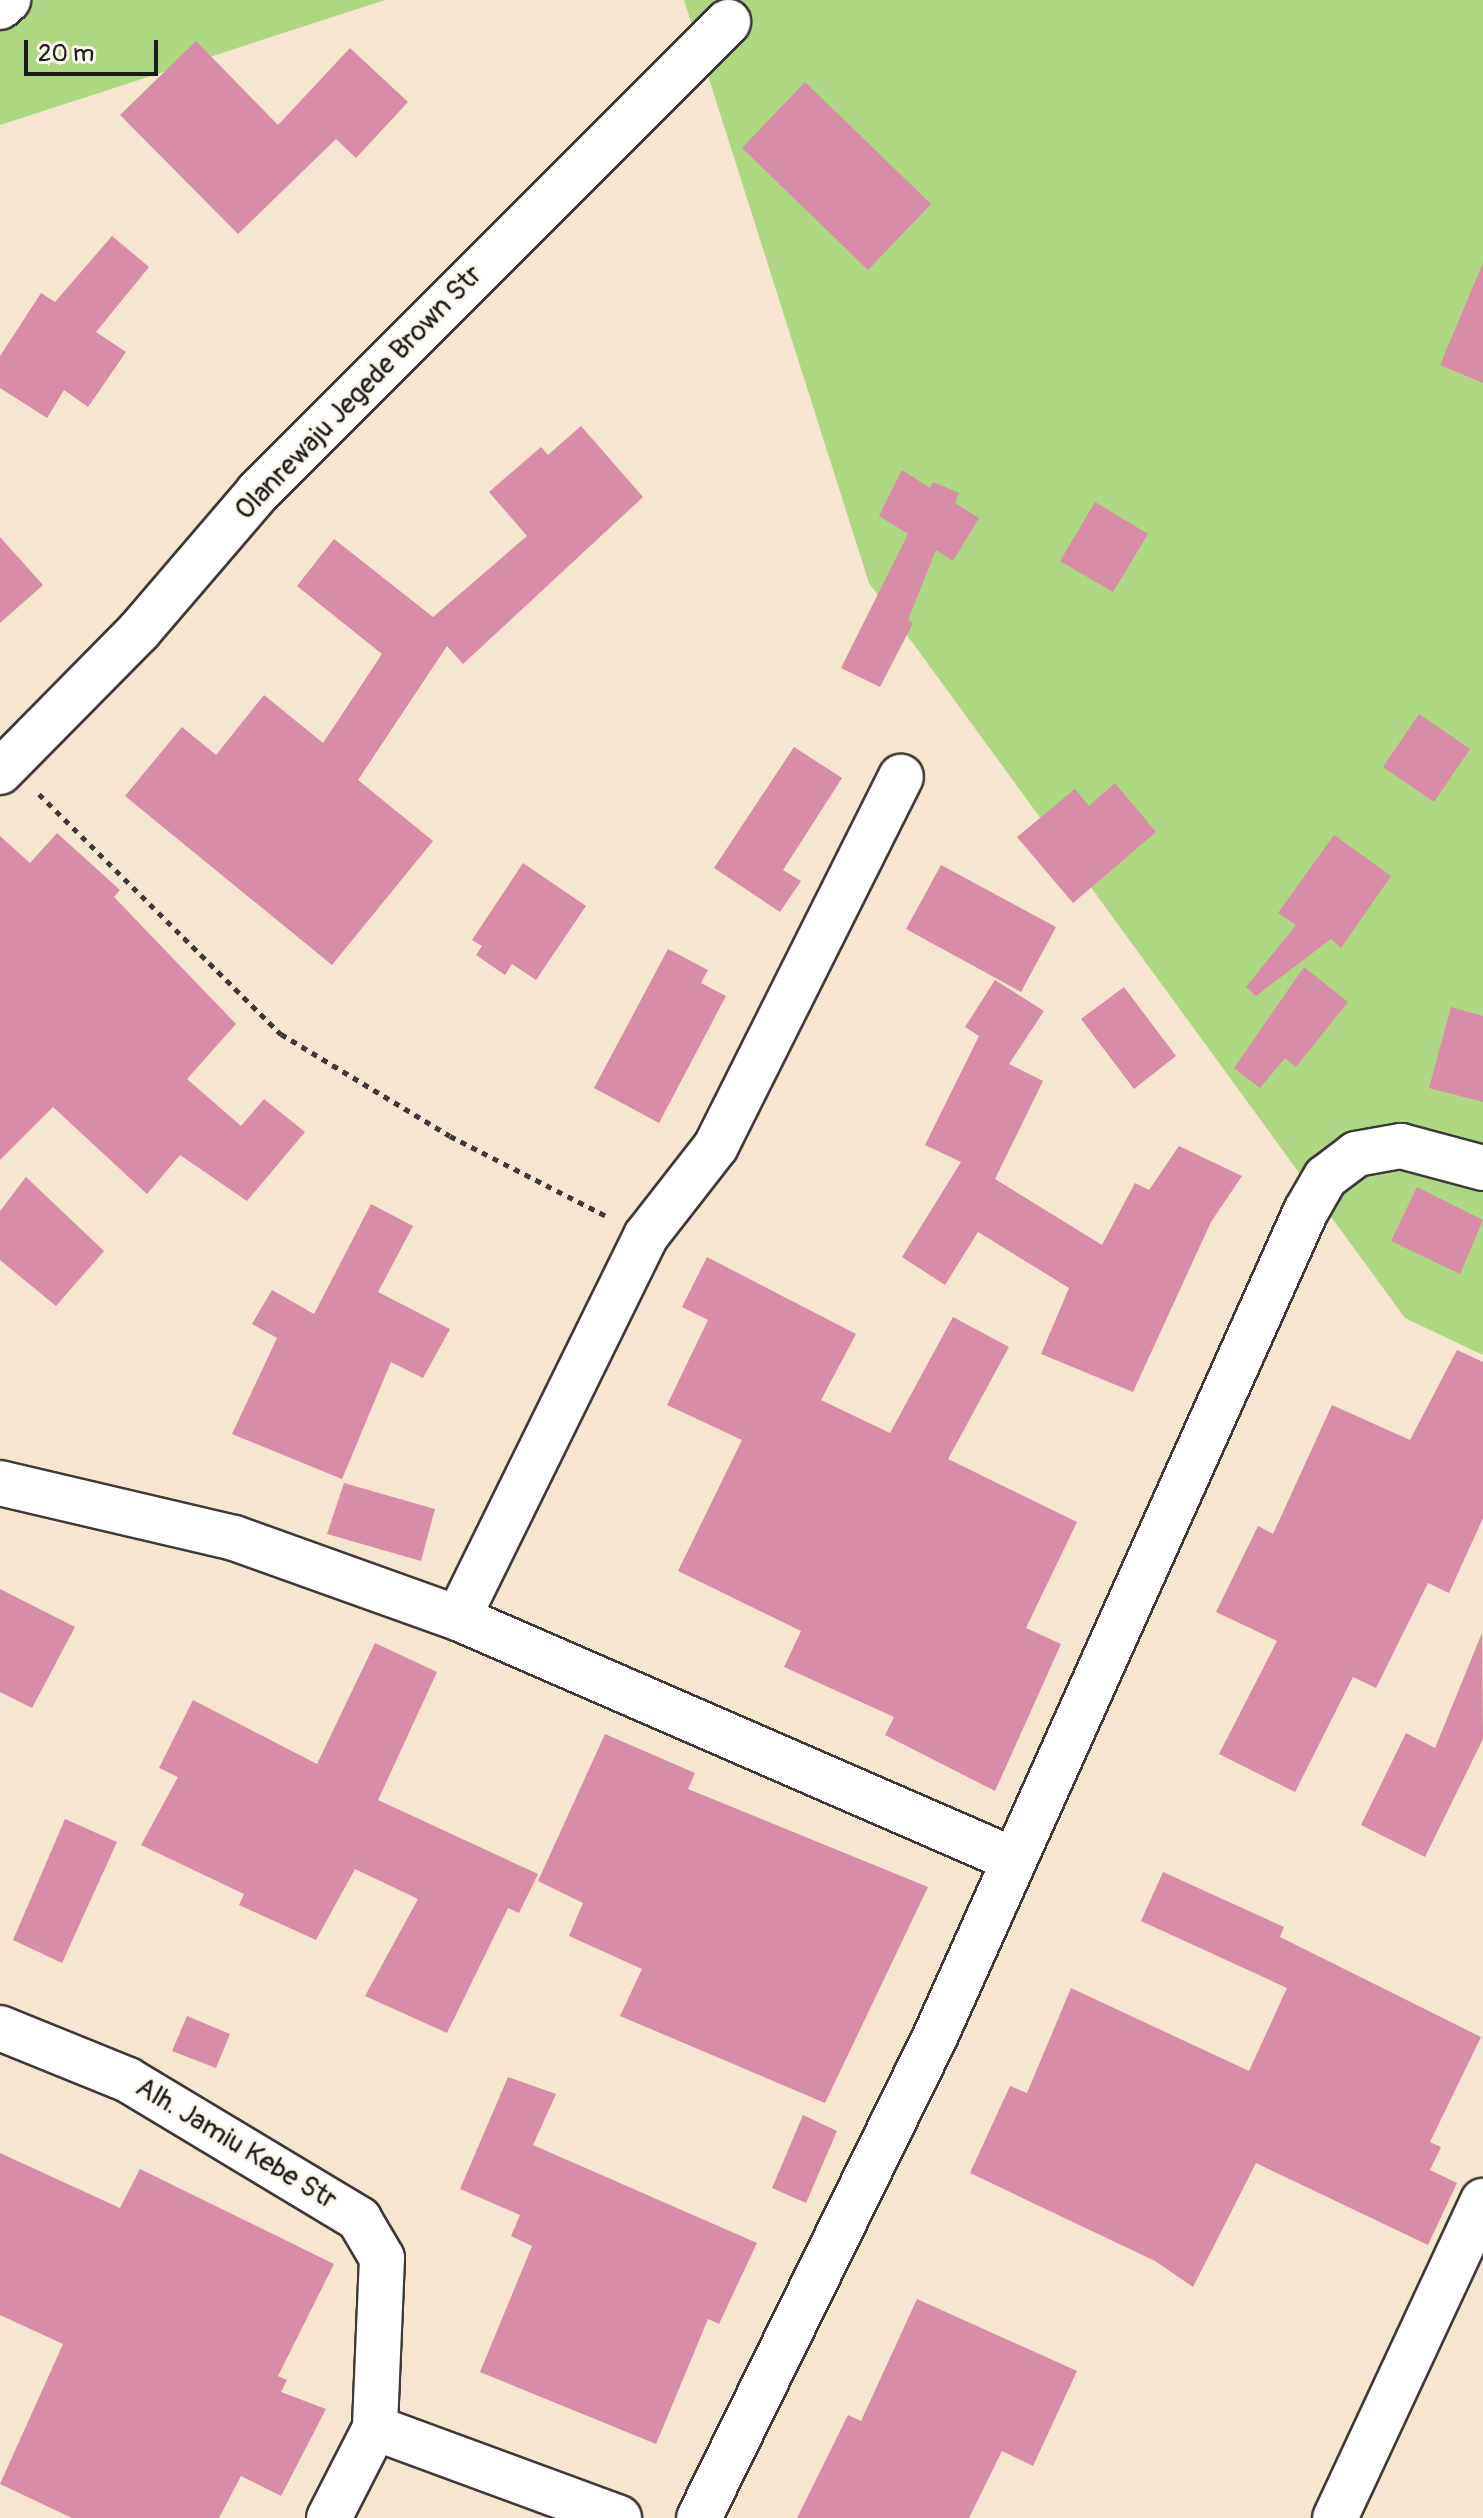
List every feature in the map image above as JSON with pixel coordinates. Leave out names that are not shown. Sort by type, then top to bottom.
[{"type":"street","points":[[0,7],[8,0]]},
{"type":"street","name":"Olanrewaju Jegede Brown Str","points":[[4,768],[139,631],[258,492],[728,22]]},
{"type":"street","points":[[458,1618],[646,1236],[716,1146],[901,777]]},
{"type":"street","points":[[699,2518],[1014,1860],[1326,1177],[1356,1154],[1401,1146],[1483,1168]]},
{"type":"street","points":[[0,1483],[234,1538],[458,1618],[1014,1860]]},
{"type":"street","name":"Alh. Jamiu Kebe Str","points":[[0,2028],[128,2080],[359,2219],[382,2258],[375,2428]]},
{"type":"street","points":[[1335,2518],[1483,2201]]},
{"type":"street","points":[[329,2518],[375,2428],[619,2518]]},
{"type":"path","points":[[4,768],[281,1034],[450,1136],[646,1236]]},
{"type":"green space","points":[[0,0],[385,0],[0,125]]},
{"type":"green space","points":[[684,0],[1483,0],[1483,1355],[1405,1318],[869,583]]},
{"type":"building","points":[[196,41],[278,125],[350,48],[408,102],[356,158],[336,139],[238,234],[120,115]]},
{"type":"building","points":[[805,82],[931,204],[868,270],[742,148]]},
{"type":"building","points":[[112,236],[149,267],[96,332],[126,352],[88,407],[64,390],[47,418],[0,388],[0,356],[41,293],[55,302]]},
{"type":"building","points":[[1483,263],[1483,383],[1440,365]]},
{"type":"building","points":[[581,426],[643,497],[463,664],[447,646],[358,780],[433,841],[332,965],[125,796],[182,727],[216,755],[264,695],[323,743],[382,654],[297,586],[334,539],[433,617],[527,536],[489,492],[541,447],[548,455]]},
{"type":"building","points":[[902,470],[930,488],[933,482],[959,493],[955,503],[979,518],[953,561],[936,550],[908,620],[913,623],[880,687],[841,668],[908,534],[879,516]]},
{"type":"building","points":[[1095,502],[1148,534],[1113,592],[1060,561]]},
{"type":"building","points":[[0,537],[43,585],[0,623]]},
{"type":"building","points":[[1419,714],[1470,749],[1434,802],[1383,767]]},
{"type":"building","points":[[794,747],[842,778],[783,870],[801,881],[780,912],[714,868]]},
{"type":"building","points":[[1115,783],[1156,832],[1073,903],[1017,837],[1075,789],[1089,806]]},
{"type":"building","points":[[57,833],[120,890],[114,897],[236,1024],[187,1079],[241,1126],[264,1099],[305,1132],[247,1201],[180,1155],[147,1194],[53,1107],[0,1160],[0,836],[30,863]]},
{"type":"building","points":[[1334,835],[1391,876],[1341,948],[1331,939],[1256,996],[1246,987],[1296,925],[1278,913]]},
{"type":"building","points":[[523,863],[586,906],[536,980],[512,964],[505,975],[476,955],[482,946],[472,940]]},
{"type":"building","points":[[941,865],[1056,927],[1021,992],[906,929]]},
{"type":"building","points":[[668,949],[708,970],[701,983],[726,996],[659,1123],[594,1088]]},
{"type":"building","points":[[1304,967],[1348,1002],[1296,1067],[1285,1058],[1260,1088],[1234,1068]]},
{"type":"building","points":[[995,980],[1044,1011],[1009,1064],[1043,1081],[995,1179],[1102,1245],[1135,1183],[1149,1190],[1179,1146],[1242,1176],[1211,1222],[1133,1392],[1041,1354],[1069,1288],[978,1232],[945,1285],[902,1257],[961,1162],[925,1145],[979,1036],[965,1027]]},
{"type":"building","points":[[1124,987],[1176,1056],[1134,1089],[1081,1019]]},
{"type":"building","points":[[1451,1007],[1483,1016],[1483,1102],[1429,1088]]},
{"type":"building","points":[[26,1177],[104,1251],[56,1306],[0,1260],[0,1211]]},
{"type":"building","points":[[1417,1187],[1483,1220],[1460,1274],[1391,1241]]},
{"type":"building","points":[[371,1204],[413,1226],[378,1292],[450,1329],[423,1378],[391,1362],[342,1479],[232,1434],[277,1338],[252,1324],[272,1290],[314,1314]]},
{"type":"building","points":[[707,1257],[856,1334],[821,1400],[890,1433],[953,1317],[1009,1347],[948,1459],[1077,1522],[1026,1628],[1061,1644],[995,1791],[885,1735],[894,1717],[784,1667],[801,1631],[678,1571],[742,1440],[667,1405],[708,1320],[682,1307]]},
{"type":"building","points":[[1457,1350],[1483,1362],[1483,1518],[1449,1593],[1428,1583],[1376,1688],[1353,1677],[1295,1792],[1219,1754],[1277,1641],[1216,1612],[1258,1526],[1273,1534],[1332,1405],[1410,1440]]},
{"type":"building","points":[[344,1483],[435,1509],[421,1561],[327,1534]]},
{"type":"building","points":[[0,1589],[75,1627],[32,1708],[0,1692]]},
{"type":"building","points":[[1482,1633],[1483,1739],[1425,1857],[1361,1825],[1406,1733],[1435,1748]]},
{"type":"building","points":[[375,1643],[437,1672],[378,1800],[538,1874],[519,1913],[508,1908],[447,2033],[365,1996],[418,1899],[355,1869],[316,1940],[239,1905],[244,1894],[141,1845],[178,1777],[159,1768],[193,1700],[317,1764]]},
{"type":"building","points":[[605,1734],[695,1773],[688,1789],[928,1887],[825,2103],[620,2016],[642,1969],[569,1936],[583,1903],[538,1881]]},
{"type":"building","points":[[65,1819],[117,1842],[62,1963],[13,1940]]},
{"type":"building","points":[[1163,1872],[1284,1927],[1280,1937],[1481,2037],[1430,2142],[1441,2147],[1430,2170],[1457,2183],[1428,2245],[1256,2163],[1193,2287],[1155,2261],[970,2173],[1010,2086],[1027,2093],[1071,1988],[1249,2071],[1287,1988],[1141,1921]]},
{"type":"building","points":[[187,2016],[230,2034],[216,2068],[172,2051]]},
{"type":"building","points":[[508,2077],[556,2094],[533,2145],[757,2243],[719,2324],[708,2319],[656,2444],[480,2372],[532,2246],[511,2236],[520,2215],[460,2189]]},
{"type":"building","points":[[803,2115],[837,2131],[806,2203],[772,2188]]},
{"type":"building","points":[[0,2153],[120,2208],[140,2169],[334,2264],[278,2376],[287,2380],[281,2392],[326,2409],[281,2496],[241,2476],[219,2518],[72,2518],[0,2484],[63,2344],[0,2315]]},
{"type":"building","points":[[917,2299],[1077,2371],[1033,2466],[1002,2451],[969,2518],[797,2518],[848,2415],[861,2421]]}]
